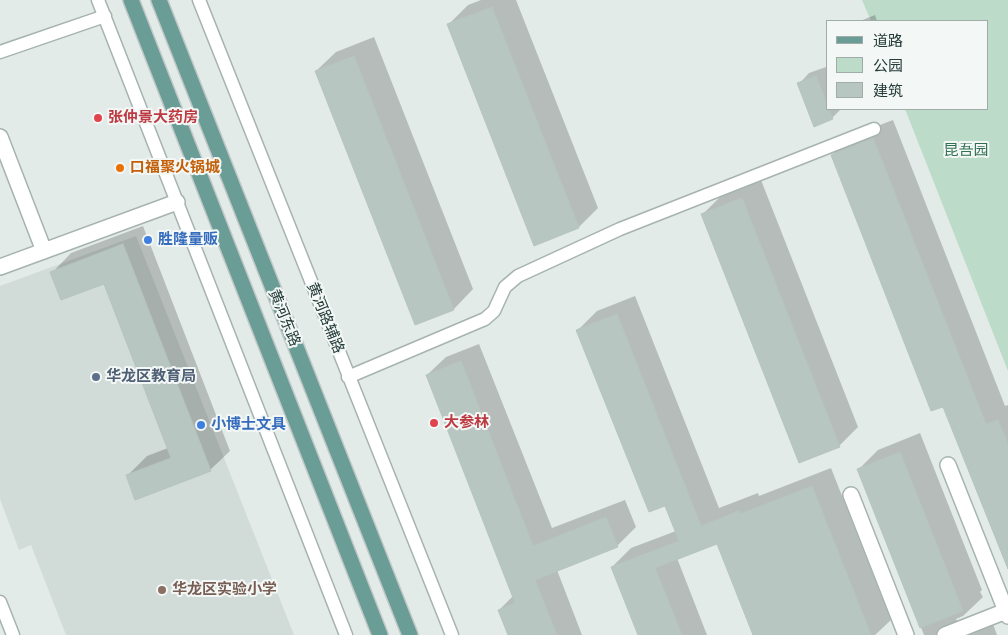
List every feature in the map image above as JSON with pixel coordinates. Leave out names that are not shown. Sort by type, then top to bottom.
[{"type":"main road","name":"黄河东路","points":[[131,0],[380,635]]},
{"type":"main road","name":"黄河东路","points":[[159,0],[410,635]]},
{"type":"street","points":[[0,137],[44,251]]},
{"type":"street","points":[[0,267],[177,202]]},
{"type":"street","points":[[945,635],[1007,614],[948,465]]},
{"type":"street","points":[[851,495],[906,635]]},
{"type":"lane","points":[[98,0],[346,635]]},
{"type":"lane","name":"黄河路辅路","points":[[199,0],[452,635]]},
{"type":"lane","points":[[0,52],[104,16]]},
{"type":"lane","points":[[348,377],[485,320],[494,311],[505,287],[518,276],[620,229],[874,129]]},
{"type":"lane","points":[[0,602],[13,635]]},
{"type":"shaded area","name":"华龙区教育局","points":[[136,236],[294,635],[66,635],[31,545],[19,550],[0,499],[0,286]]},
{"type":"green space","name":"昆吾园","points":[[862,0],[1008,0],[1008,371],[905,110],[988,110],[988,20],[871,20]]},
{"type":"building","points":[[492,7],[579,228],[534,246],[447,24]]},
{"type":"building","points":[[354,56],[454,310],[415,325],[315,71]]},
{"type":"building","points":[[816,76],[826,101],[826,110],[828,110],[833,119],[814,127],[797,83]]},
{"type":"building","points":[[873,138],[986,424],[998,420],[1008,444],[1008,569],[943,407],[931,411],[831,155]]},
{"type":"building","points":[[742,198],[840,447],[799,463],[701,214]]},
{"type":"building","points":[[123,244],[211,471],[135,500],[126,475],[171,458],[104,284],[61,300],[50,272]]},
{"type":"building","points":[[617,314],[701,526],[739,511],[740,514],[812,486],[871,635],[753,635],[717,544],[655,568],[682,635],[638,635],[611,567],[679,541],[665,506],[649,512],[576,330]]},
{"type":"building","points":[[461,361],[533,546],[606,517],[618,547],[535,580],[557,635],[508,635],[498,610],[515,603],[426,375]]},
{"type":"building","points":[[900,452],[963,611],[920,628],[857,469]]},
{"type":"place","name":"张仲景大药房","points":[[98,118]]},
{"type":"place","name":"口福聚火锅城","points":[[120,168]]},
{"type":"place","name":"胜隆量贩","points":[[148,240]]},
{"type":"place","name":"华龙区教育局","points":[[96,377]]},
{"type":"place","name":"大参林","points":[[434,423]]},
{"type":"place","name":"小博士文具","points":[[201,425]]},
{"type":"place","name":"华龙区实验小学","points":[[162,590]]}]
